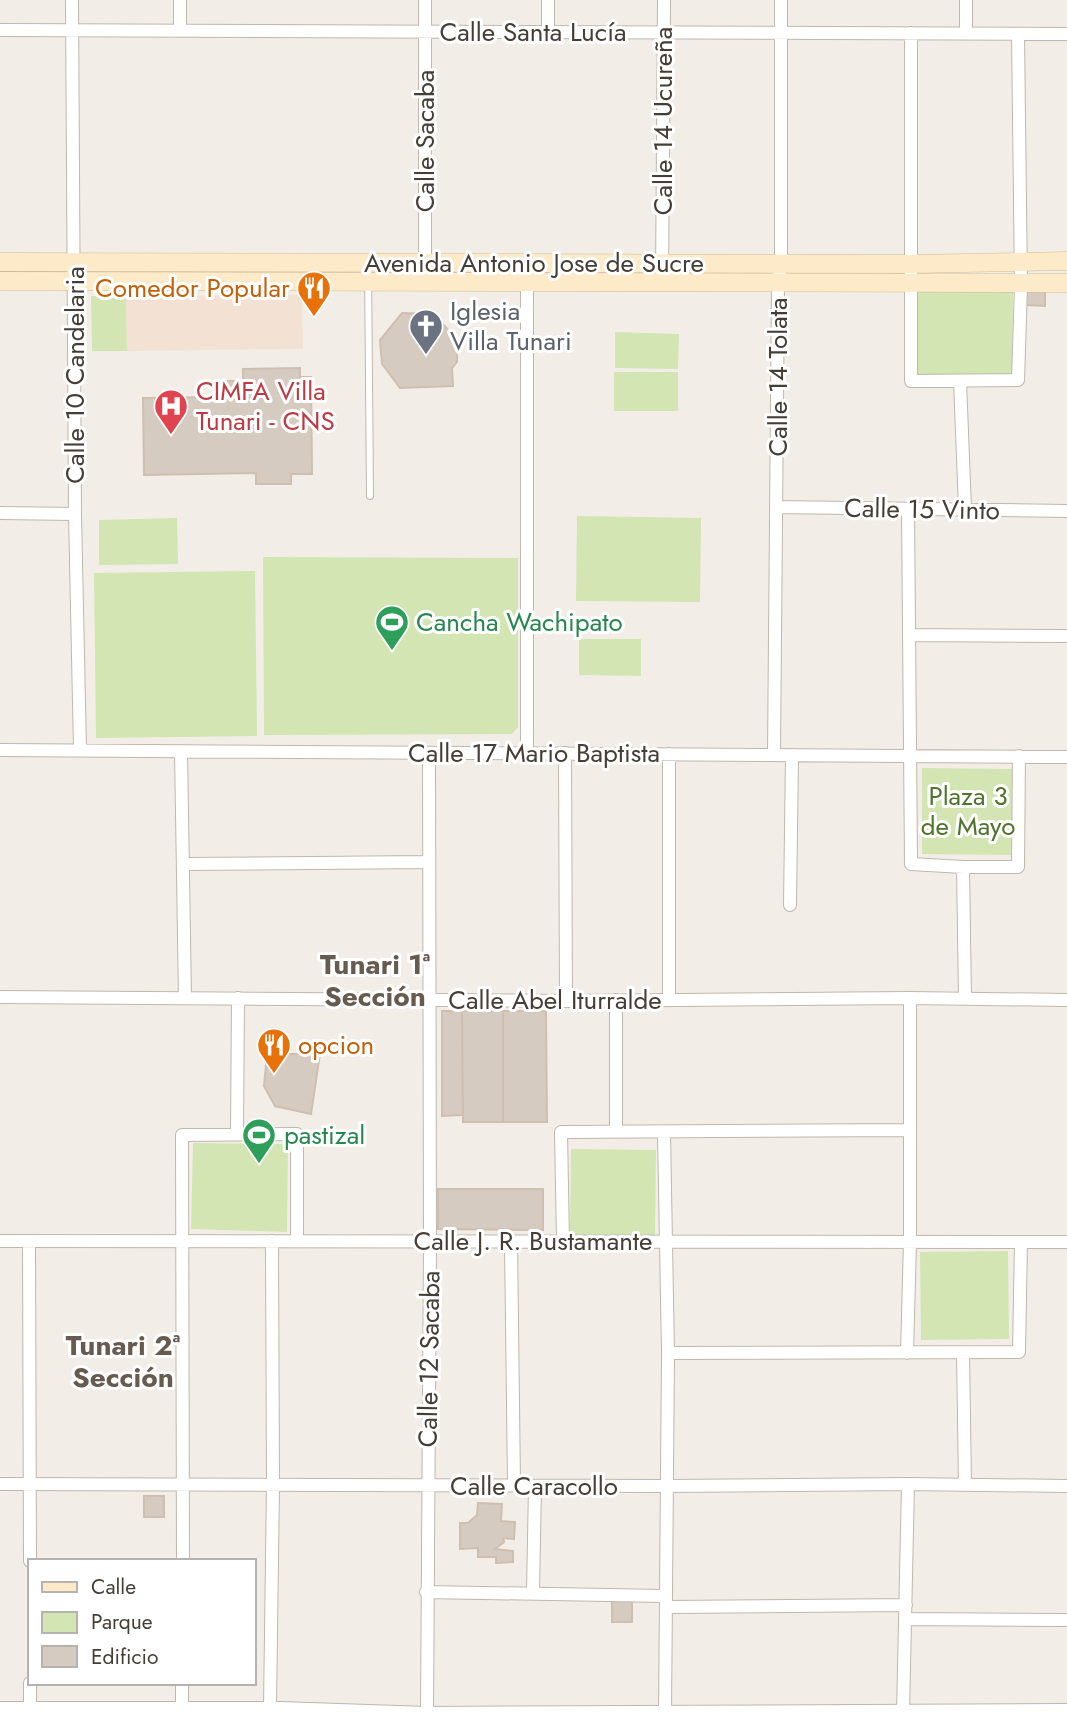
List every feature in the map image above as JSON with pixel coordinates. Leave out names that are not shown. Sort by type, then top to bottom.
[{"type":"main road","name":"Avenida Antonio Jose de Sucre","points":[[0,262],[912,264],[1067,261]]},
{"type":"main road","name":"Avenida Antonio Jose de Sucre","points":[[0,281],[1067,283]]},
{"type":"street","name":"Calle 10 Candelaria","points":[[72,0],[75,514],[80,750]]},
{"type":"street","points":[[180,0],[180,31]]},
{"type":"street","name":"Calle Sacaba","points":[[425,0],[425,283]]},
{"type":"street","points":[[548,0],[548,32]]},
{"type":"street","name":"Calle 14 Ucureña","points":[[662,284],[664,0]]},
{"type":"street","name":"Calle 14 Tolata","points":[[774,755],[781,0]]},
{"type":"street","points":[[966,0],[966,33]]},
{"type":"street","name":"Calle Santa Lucía","points":[[0,30],[1067,34]]},
{"type":"street","points":[[911,33],[912,381],[1018,380],[1021,282],[1018,34]]},
{"type":"street","points":[[527,283],[527,753]]},
{"type":"street","points":[[960,381],[965,509]]},
{"type":"street","name":"Calle 15 Vinto","points":[[777,508],[1067,510]]},
{"type":"street","points":[[908,509],[911,864],[1018,867],[1019,756]]},
{"type":"street","points":[[0,513],[75,514]]},
{"type":"street","points":[[909,635],[1067,636]]},
{"type":"street","name":"Calle 17 Mario Baptista","points":[[0,750],[1067,757]]},
{"type":"street","points":[[181,751],[185,998]]},
{"type":"street","name":"Calle 12 Sacaba","points":[[427,1713],[429,753]]},
{"type":"street","points":[[565,753],[566,1000]]},
{"type":"street","points":[[669,754],[669,1000]]},
{"type":"street","points":[[790,905],[792,755]]},
{"type":"street","points":[[184,864],[428,862]]},
{"type":"street","points":[[963,867],[965,998]]},
{"type":"street","name":"Calle Abel Iturralde","points":[[0,997],[1067,1000]]},
{"type":"street","points":[[237,1134],[238,998]]},
{"type":"street","points":[[907,1353],[910,998]]},
{"type":"street","points":[[615,1000],[616,1132]]},
{"type":"street","points":[[563,1241],[561,1132],[910,1130]]},
{"type":"street","points":[[664,1133],[668,1353],[665,1712]]},
{"type":"street","points":[[183,1559],[181,1135],[297,1134],[297,1241]]},
{"type":"street","name":"Calle J. R. Bustamante","points":[[0,1241],[1067,1242]]},
{"type":"street","points":[[29,1241],[30,1559]]},
{"type":"street","points":[[272,1241],[277,1710]]},
{"type":"street","points":[[511,1241],[514,1485]]},
{"type":"street","points":[[668,1353],[1019,1352],[1021,1242]]},
{"type":"street","points":[[963,1353],[965,1484]]},
{"type":"street","name":"Calle Caracollo","points":[[0,1484],[1067,1486]]},
{"type":"street","points":[[903,1711],[908,1484]]},
{"type":"street","points":[[533,1592],[536,1486]]},
{"type":"street","points":[[426,1591],[533,1592],[666,1602],[906,1605]]},
{"type":"street","points":[[905,1619],[1067,1620]]},
{"type":"street","points":[[30,1685],[30,1708]]},
{"type":"street","points":[[182,1685],[182,1710]]},
{"type":"street","points":[[0,1708],[427,1713],[1067,1710]]},
{"type":"lane","points":[[368,262],[370,496]]},
{"type":"shaded area","points":[[302,295],[303,349],[127,351],[126,296]]},
{"type":"green space","points":[[916,291],[1013,292],[1012,377],[915,376]]},
{"type":"green space","points":[[91,296],[126,296],[127,351],[92,351]]},
{"type":"green space","points":[[615,332],[679,334],[678,369],[615,368]]},
{"type":"green space","points":[[614,372],[678,372],[678,411],[614,411]]},
{"type":"green space","points":[[577,516],[701,518],[700,602],[576,601]]},
{"type":"green space","points":[[177,518],[178,564],[99,565],[99,520]]},
{"type":"green space","name":"Cancha Wachipato","points":[[263,557],[518,558],[518,727],[512,734],[264,735]]},
{"type":"green space","points":[[255,571],[257,736],[96,738],[94,573]]},
{"type":"green space","points":[[579,639],[641,639],[641,676],[579,675]]},
{"type":"green space","name":"Plaza 3 de Mayo","points":[[922,768],[1014,769],[1013,855],[922,854]]},
{"type":"green space","points":[[193,1143],[288,1144],[287,1232],[191,1229]]},
{"type":"green space","points":[[571,1149],[656,1150],[655,1237],[570,1236]]},
{"type":"green space","points":[[1008,1251],[1009,1339],[921,1340],[920,1252]]},
{"type":"building","points":[[1024,287],[1045,287],[1045,306],[1024,305]]},
{"type":"building","points":[[402,313],[433,314],[457,339],[457,362],[452,368],[453,386],[400,388],[382,364],[380,340]]},
{"type":"building","points":[[300,368],[300,377],[311,377],[312,474],[291,474],[291,484],[256,484],[256,473],[144,475],[143,398],[221,397],[221,381],[243,381],[243,369]]},
{"type":"building","points":[[442,1011],[462,1011],[463,1115],[442,1116]]},
{"type":"building","points":[[462,1011],[503,1011],[503,1122],[463,1122]]},
{"type":"building","points":[[503,1011],[546,1011],[547,1122],[503,1122]]},
{"type":"building","points":[[267,1054],[320,1054],[311,1114],[275,1106],[264,1086]]},
{"type":"building","points":[[438,1189],[543,1189],[543,1230],[438,1229]]},
{"type":"building","points":[[144,1496],[164,1496],[164,1517],[144,1517]]},
{"type":"building","points":[[478,1503],[502,1504],[501,1521],[515,1522],[514,1539],[503,1538],[504,1542],[495,1549],[513,1551],[513,1562],[496,1563],[496,1557],[478,1557],[478,1548],[460,1549],[460,1523],[468,1523],[477,1515]]},
{"type":"building","points":[[612,1600],[632,1600],[632,1622],[612,1622]]},
{"type":"place","name":"Comedor Popular","points":[[314,318]]},
{"type":"place","name":"Iglesia Villa Tunari","points":[[426,356]]},
{"type":"place","name":"CIMFA Villa Tunari - CNS","points":[[171,436]]},
{"type":"place","name":"Cancha Wachipato","points":[[392,652]]},
{"type":"place","name":"opcion","points":[[274,1075]]},
{"type":"place","name":"pastizal","points":[[259,1165]]},
{"type":"district","name":"Tunari 1ª Sección","points":[[375,980]]},
{"type":"district","name":"Tunari 2ª Sección","points":[[123,1361]]}]
